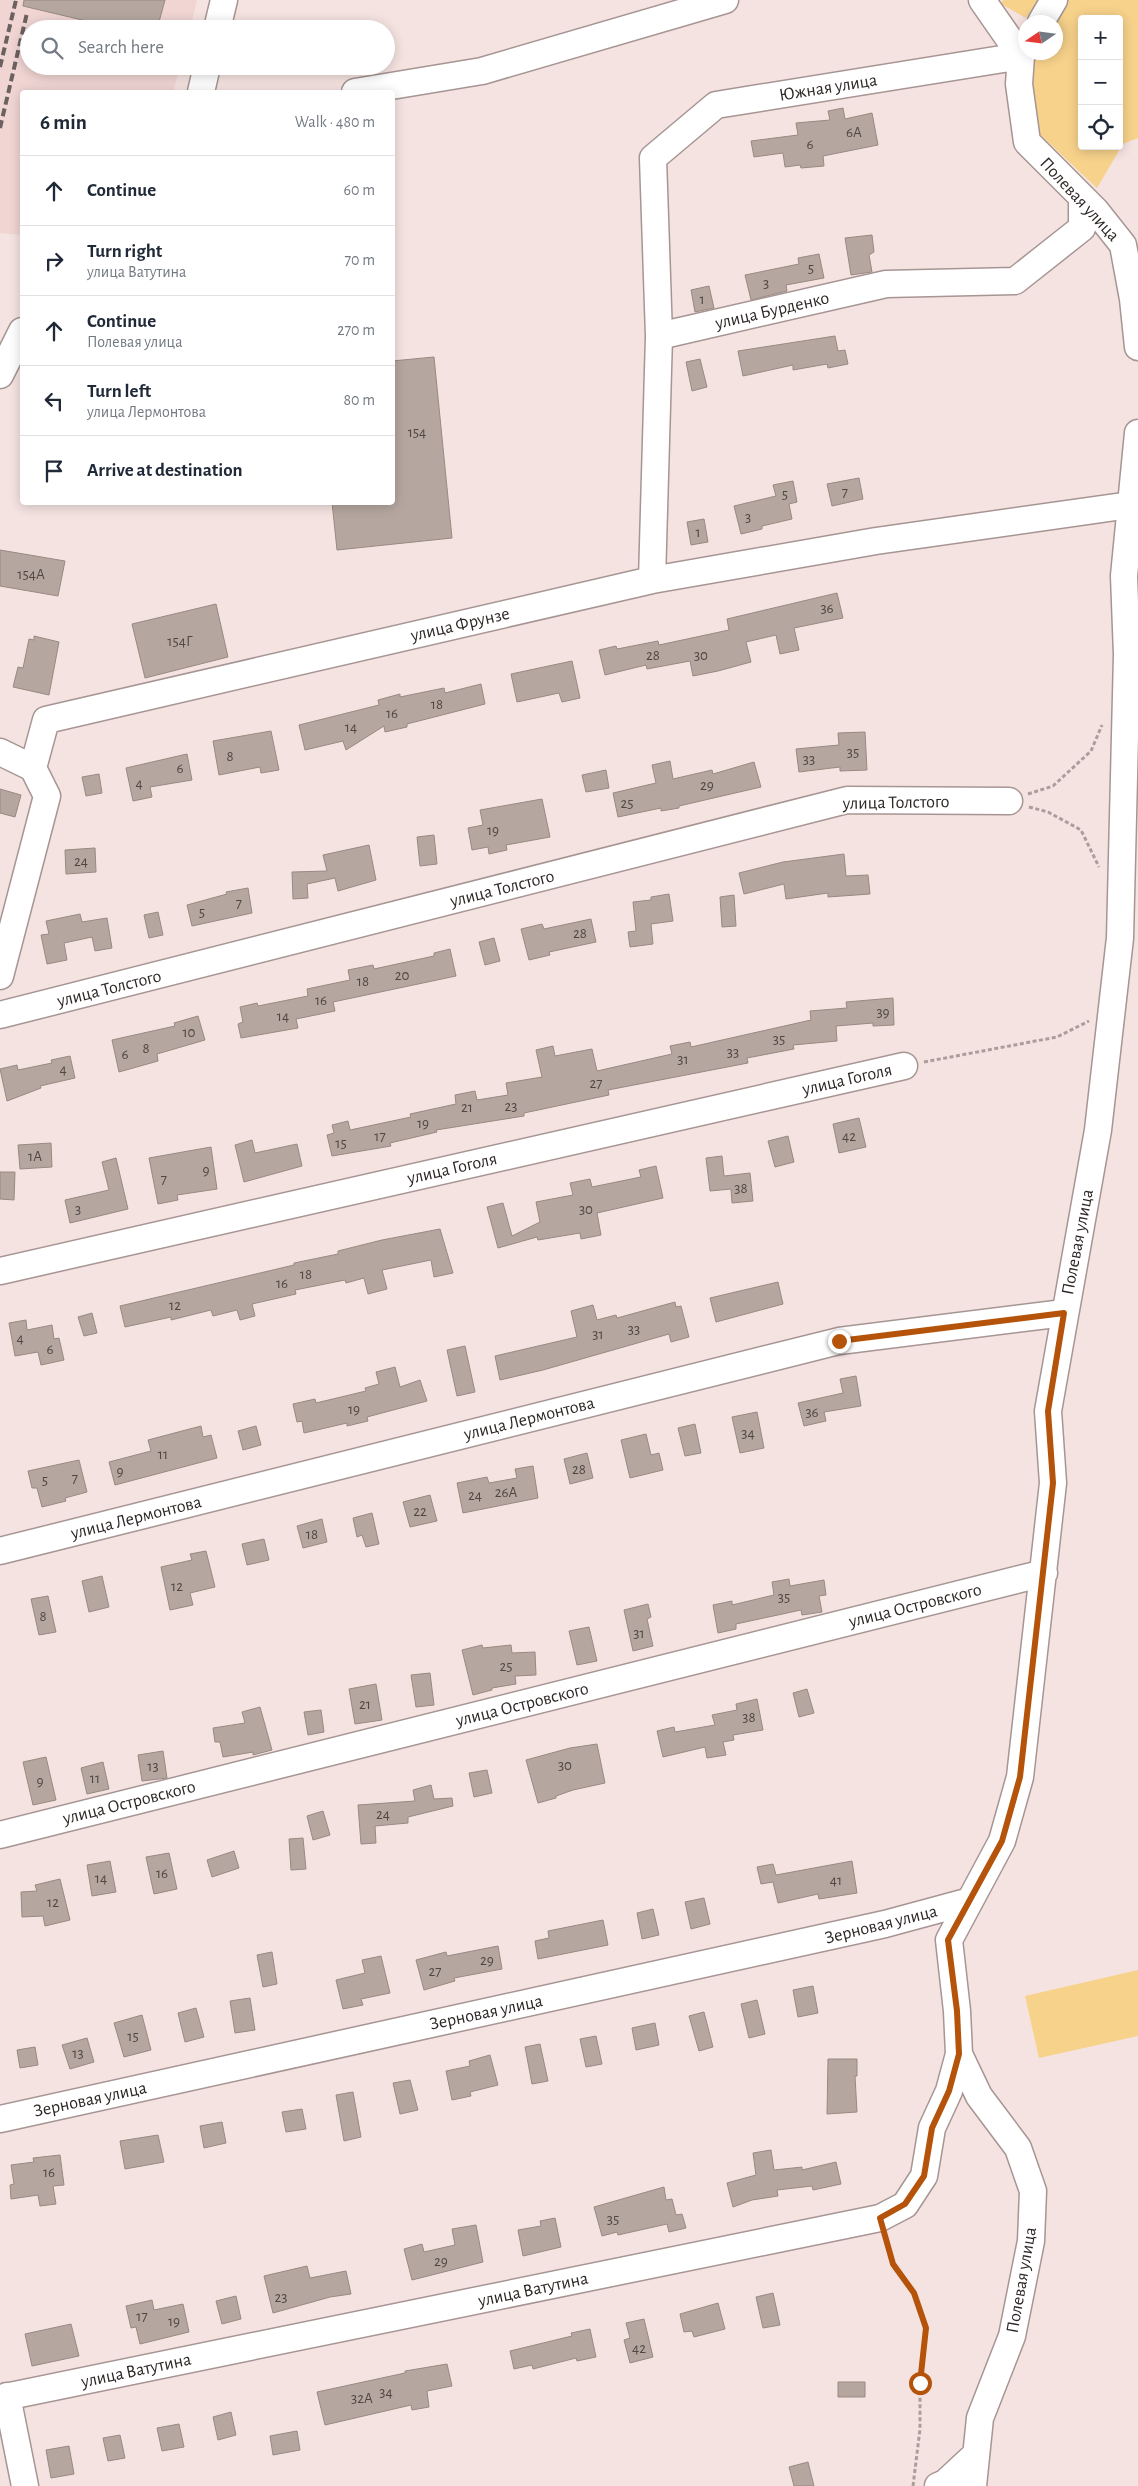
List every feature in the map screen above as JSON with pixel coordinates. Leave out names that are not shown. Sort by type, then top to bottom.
[{"type":"street","points":[[219,20],[224,0]]},
{"type":"street","points":[[367,90],[482,71],[725,0]]},
{"type":"street","points":[[982,0],[1018,46]]},
{"type":"street","points":[[1045,15],[1054,0]]},
{"type":"street","name":"Южная улица","points":[[658,336],[653,158],[716,105],[1018,53]]},
{"type":"street","name":"Полевая улица","points":[[1022,60],[1019,84],[1026,142],[1082,200],[1096,211],[1123,245],[1133,299],[1138,347]]},
{"type":"street","points":[[202,90],[206,75]]},
{"type":"street","name":"улица Бурденко","points":[[658,336],[886,284],[1015,281],[1082,228],[1082,200]]},
{"type":"street","points":[[0,375],[20,335]]},
{"type":"street","points":[[652,580],[658,336]]},
{"type":"street","name":"Полевая улица","points":[[973,2486],[974,2456],[980,2418],[1012,2336],[1031,2241],[1033,2191],[1018,2148],[979,2096],[959,2054],[957,2011],[948,1940],[1002,1841],[1020,1777],[1053,1483],[1048,1411],[1098,1130],[1120,928],[1127,655],[1124,576],[1138,433]]},
{"type":"street","name":"улица Фрунзе","points":[[33,768],[46,720],[652,580],[876,541],[1130,505]]},
{"type":"street","points":[[0,752],[33,768],[47,796],[0,976]]},
{"type":"street","name":"улица Толстого","points":[[0,1015],[846,800],[1009,801]]},
{"type":"street","name":"улица Гоголя","points":[[0,1271],[904,1066]]},
{"type":"street","name":"улица Лермонтова","points":[[0,1551],[839,1341],[1064,1313]]},
{"type":"street","name":"улица Островского","points":[[0,1835],[1044,1573]]},
{"type":"street","name":"Зерновая улица","points":[[0,2119],[885,1924],[970,1901]]},
{"type":"street","name":"улица Ватутина","points":[[4,2397],[880,2218],[905,2204],[924,2176],[932,2128],[949,2091],[959,2054]]},
{"type":"street","points":[[4,2397],[25,2486]]},
{"type":"street","points":[[938,2486],[974,2456]]},
{"type":"path","points":[[1009,801],[1053,786],[1091,751],[1103,724]]},
{"type":"path","points":[[1009,801],[1048,812],[1081,830],[1100,871]]},
{"type":"path","points":[[904,1066],[1057,1037],[1086,1024],[1111,1002]]},
{"type":"path","points":[[880,2218],[893,2264],[914,2293],[926,2328],[920,2383],[920,2430],[913,2486]]},
{"type":"shaded area","points":[[0,0],[197,0],[192,20],[20,20],[20,75],[178,75],[174,90],[20,90],[20,235],[0,233]]},
{"type":"shaded area","points":[[1003,0],[1038,0],[1028,15],[1021,15],[1001,4]]},
{"type":"shaded area","points":[[1064,0],[1138,0],[1138,138],[1123,144],[1123,15],[1078,15],[1078,150],[1119,150],[1097,188],[1034,129],[1028,68],[1032,60],[1063,60],[1063,15],[1059,15]]},
{"type":"shaded area","points":[[1138,1970],[1138,2036],[1039,2058],[1025,1996]]},
{"type":"building","points":[[24,0],[165,0],[159,20],[82,20],[23,6]]},
{"type":"building","points":[[843,108],[845,119],[872,113],[878,145],[823,156],[824,166],[801,168],[800,165],[785,167],[783,153],[754,157],[751,141],[798,135],[796,123],[830,120],[828,111]]},
{"type":"building","points":[[872,235],[874,252],[869,255],[872,272],[851,275],[845,238]]},
{"type":"building","points":[[819,254],[824,278],[786,285],[787,291],[751,300],[745,275],[799,264],[798,258]]},
{"type":"building","points":[[709,286],[714,308],[695,312],[691,290]]},
{"type":"building","points":[[835,336],[838,351],[845,350],[848,364],[828,368],[827,364],[793,370],[793,365],[743,376],[738,351]]},
{"type":"building","points":[[434,357],[452,538],[337,550],[332,505],[395,505],[395,361]]},
{"type":"building","points":[[700,359],[707,387],[692,391],[686,362]]},
{"type":"building","points":[[859,478],[863,499],[832,506],[827,484]]},
{"type":"building","points":[[793,481],[797,502],[789,504],[792,519],[762,526],[762,529],[741,534],[734,506],[776,496],[773,485]]},
{"type":"building","points":[[704,519],[708,542],[691,545],[687,522]]},
{"type":"building","points":[[0,550],[65,561],[58,596],[0,586]]},
{"type":"building","points":[[837,593],[843,618],[794,628],[799,650],[780,654],[776,635],[746,642],[751,662],[718,671],[693,676],[690,661],[647,669],[646,665],[605,675],[599,650],[616,646],[617,649],[658,641],[659,645],[729,630],[727,619]]},
{"type":"building","points":[[216,604],[228,657],[145,678],[132,624]]},
{"type":"building","points":[[34,636],[59,642],[49,695],[13,687],[18,667],[23,668],[29,639],[34,640]]},
{"type":"building","points":[[572,661],[580,698],[562,702],[559,693],[517,702],[511,674]]},
{"type":"building","points":[[481,684],[485,704],[407,724],[407,727],[385,732],[384,726],[346,750],[343,741],[305,750],[299,725],[379,705],[378,700],[400,694],[400,697],[444,688],[445,693]]},
{"type":"building","points":[[271,731],[279,770],[261,773],[260,767],[219,775],[213,741]]},
{"type":"building","points":[[865,732],[867,770],[840,771],[840,767],[799,772],[796,749],[839,745],[838,733]]},
{"type":"building","points":[[187,754],[192,780],[150,787],[152,797],[133,801],[126,768]]},
{"type":"building","points":[[670,761],[673,779],[712,770],[713,774],[754,762],[761,787],[679,806],[679,808],[661,811],[661,808],[618,817],[613,793],[656,783],[652,765]]},
{"type":"building","points":[[606,770],[609,788],[586,792],[582,775]]},
{"type":"building","points":[[99,774],[102,793],[86,796],[82,777]]},
{"type":"building","points":[[0,789],[21,795],[15,817],[0,813]]},
{"type":"building","points":[[542,799],[550,837],[506,845],[507,850],[489,854],[488,847],[472,850],[468,828],[483,825],[480,810]]},
{"type":"building","points":[[434,835],[437,864],[420,866],[417,837]]},
{"type":"building","points":[[369,845],[376,880],[338,891],[335,878],[307,884],[308,898],[293,899],[292,872],[327,871],[323,855]]},
{"type":"building","points":[[95,848],[96,872],[66,874],[65,850]]},
{"type":"building","points":[[844,854],[846,876],[868,875],[870,894],[828,897],[828,893],[786,899],[784,884],[744,894],[739,873],[783,862]]},
{"type":"building","points":[[248,888],[252,913],[192,926],[187,905],[227,894],[226,892]]},
{"type":"building","points":[[669,894],[673,921],[651,924],[653,944],[630,947],[628,932],[636,931],[633,902],[651,900],[651,897]]},
{"type":"building","points":[[734,895],[736,926],[722,927],[720,897]]},
{"type":"building","points":[[158,912],[163,935],[149,938],[144,915]]},
{"type":"building","points":[[80,914],[82,922],[107,918],[112,948],[95,951],[92,937],[64,943],[67,960],[47,964],[41,935],[49,934],[46,921]]},
{"type":"building","points":[[591,919],[596,942],[549,952],[550,955],[529,960],[521,929],[542,924],[544,929]]},
{"type":"building","points":[[494,938],[500,961],[485,965],[479,942]]},
{"type":"building","points":[[450,949],[456,976],[333,1002],[335,1011],[296,1019],[298,1028],[241,1038],[238,1024],[243,1022],[240,1007],[257,1003],[258,1006],[308,996],[307,989],[350,980],[348,970],[373,965],[374,969],[434,956],[434,953]]},
{"type":"building","points":[[893,998],[894,1025],[873,1026],[873,1023],[836,1026],[837,1041],[793,1045],[794,1049],[747,1058],[748,1063],[608,1090],[609,1095],[524,1113],[524,1116],[436,1130],[437,1132],[390,1143],[391,1146],[332,1156],[327,1135],[334,1133],[332,1125],[348,1121],[350,1130],[411,1117],[410,1114],[456,1104],[455,1095],[475,1091],[477,1100],[508,1095],[506,1083],[542,1077],[536,1050],[553,1046],[555,1056],[592,1049],[597,1071],[672,1054],[670,1046],[690,1042],[691,1047],[811,1020],[810,1011],[847,1008],[846,1002]]},
{"type":"building","points":[[198,1016],[205,1040],[157,1054],[158,1061],[119,1072],[112,1040],[175,1026],[174,1023]]},
{"type":"building","points":[[70,1056],[75,1078],[40,1086],[41,1088],[7,1101],[0,1069],[17,1065],[18,1070],[52,1063],[51,1060]]},
{"type":"building","points":[[859,1118],[866,1147],[839,1153],[833,1124]]},
{"type":"building","points":[[788,1136],[794,1162],[775,1167],[768,1141]]},
{"type":"building","points":[[252,1140],[255,1153],[297,1144],[302,1166],[244,1182],[235,1145]]},
{"type":"building","points":[[51,1143],[52,1167],[20,1169],[18,1145]]},
{"type":"building","points":[[211,1147],[217,1189],[177,1195],[178,1200],[158,1204],[149,1158]]},
{"type":"building","points":[[722,1156],[724,1176],[750,1173],[753,1201],[732,1203],[731,1189],[710,1191],[706,1158]]},
{"type":"building","points":[[116,1158],[128,1209],[70,1223],[65,1200],[109,1190],[102,1162]]},
{"type":"building","points":[[656,1166],[663,1198],[597,1213],[601,1235],[581,1239],[580,1233],[538,1240],[537,1237],[498,1248],[487,1207],[503,1203],[512,1236],[540,1222],[536,1202],[573,1195],[570,1183],[590,1179],[592,1187],[641,1177],[639,1170]]},
{"type":"building","points":[[0,1172],[15,1172],[14,1200],[0,1199]]},
{"type":"building","points":[[440,1229],[453,1273],[434,1277],[431,1260],[382,1270],[387,1289],[368,1294],[364,1278],[346,1283],[345,1280],[295,1290],[296,1294],[252,1304],[255,1316],[240,1320],[237,1310],[213,1316],[211,1310],[171,1320],[171,1317],[125,1327],[120,1306],[338,1254],[338,1251],[382,1240]]},
{"type":"building","points":[[778,1282],[783,1304],[716,1322],[710,1298]]},
{"type":"building","points":[[675,1302],[676,1307],[681,1306],[689,1337],[671,1342],[669,1334],[543,1370],[500,1380],[495,1356],[577,1337],[571,1311],[593,1305],[597,1320],[616,1315],[617,1318]]},
{"type":"building","points":[[92,1313],[97,1333],[84,1336],[78,1317]]},
{"type":"building","points":[[26,1320],[27,1330],[52,1325],[54,1339],[59,1338],[64,1360],[41,1365],[38,1352],[15,1356],[9,1323]]},
{"type":"building","points":[[465,1346],[475,1392],[457,1396],[447,1350]]},
{"type":"building","points":[[395,1367],[400,1387],[420,1380],[427,1401],[367,1417],[368,1421],[347,1426],[347,1423],[304,1433],[302,1421],[297,1422],[293,1404],[315,1399],[316,1403],[366,1391],[365,1388],[379,1384],[376,1372]]},
{"type":"building","points":[[856,1376],[861,1406],[824,1412],[826,1421],[804,1426],[798,1403],[843,1393],[840,1379]]},
{"type":"building","points":[[757,1412],[764,1448],[740,1453],[732,1417]]},
{"type":"building","points":[[695,1424],[701,1453],[685,1456],[678,1428]]},
{"type":"building","points":[[201,1426],[203,1437],[211,1435],[217,1458],[115,1485],[109,1462],[151,1451],[148,1440]]},
{"type":"building","points":[[256,1426],[261,1445],[243,1450],[238,1431]]},
{"type":"building","points":[[646,1434],[651,1455],[659,1453],[663,1470],[630,1478],[621,1440]]},
{"type":"building","points":[[587,1453],[593,1478],[570,1484],[564,1459]]},
{"type":"building","points":[[79,1460],[87,1492],[65,1498],[66,1501],[42,1507],[37,1488],[32,1488],[28,1471]]},
{"type":"building","points":[[533,1466],[538,1498],[463,1513],[457,1483],[487,1477],[489,1483],[517,1478],[515,1469]]},
{"type":"building","points":[[430,1495],[437,1521],[410,1527],[403,1502]]},
{"type":"building","points":[[372,1513],[379,1544],[366,1547],[362,1535],[357,1537],[353,1518]]},
{"type":"building","points":[[322,1519],[327,1542],[303,1548],[297,1526]]},
{"type":"building","points":[[264,1539],[269,1560],[247,1565],[242,1544]]},
{"type":"building","points":[[206,1551],[215,1587],[190,1593],[193,1605],[170,1610],[161,1567],[192,1560],[190,1554]]},
{"type":"building","points":[[102,1576],[109,1607],[89,1612],[82,1581]]},
{"type":"building","points":[[789,1579],[790,1586],[824,1580],[826,1595],[819,1596],[822,1612],[802,1615],[801,1610],[736,1624],[736,1629],[718,1633],[713,1605],[732,1601],[732,1605],[774,1595],[772,1582]]},
{"type":"building","points":[[48,1596],[56,1632],[39,1635],[31,1599]]},
{"type":"building","points":[[648,1604],[651,1617],[647,1619],[653,1646],[633,1651],[624,1610]]},
{"type":"building","points":[[589,1627],[597,1661],[577,1665],[569,1631]]},
{"type":"building","points":[[482,1645],[483,1648],[511,1645],[512,1653],[535,1652],[536,1675],[515,1676],[516,1684],[492,1688],[492,1690],[473,1695],[462,1650]]},
{"type":"building","points":[[430,1673],[434,1705],[416,1707],[411,1675]]},
{"type":"building","points":[[376,1684],[382,1720],[355,1724],[349,1689]]},
{"type":"building","points":[[807,1689],[814,1713],[799,1717],[793,1693]]},
{"type":"building","points":[[757,1699],[763,1730],[733,1735],[734,1740],[723,1742],[726,1755],[707,1758],[705,1747],[663,1757],[657,1731],[674,1727],[675,1732],[715,1725],[712,1715],[737,1710],[736,1704]]},
{"type":"building","points":[[260,1707],[272,1750],[253,1755],[253,1752],[223,1757],[220,1742],[215,1742],[213,1728],[245,1723],[242,1712]]},
{"type":"building","points":[[321,1710],[324,1732],[308,1735],[304,1712]]},
{"type":"building","points":[[597,1744],[605,1783],[573,1790],[556,1796],[556,1798],[538,1803],[526,1760],[570,1748]]},
{"type":"building","points":[[163,1751],[167,1778],[142,1781],[138,1755]]},
{"type":"building","points":[[46,1757],[56,1800],[33,1805],[23,1762]]},
{"type":"building","points":[[103,1762],[109,1789],[87,1794],[81,1768]]},
{"type":"building","points":[[487,1770],[492,1793],[474,1797],[469,1773]]},
{"type":"building","points":[[431,1785],[434,1799],[452,1798],[453,1806],[408,1817],[408,1823],[375,1826],[376,1843],[361,1844],[358,1805],[415,1801],[413,1790]]},
{"type":"building","points":[[323,1811],[330,1835],[313,1840],[307,1816]]},
{"type":"building","points":[[303,1838],[306,1869],[291,1870],[289,1839]]},
{"type":"building","points":[[234,1851],[239,1868],[212,1877],[207,1860]]},
{"type":"building","points":[[169,1853],[177,1889],[154,1894],[146,1857]]},
{"type":"building","points":[[110,1861],[116,1892],[92,1896],[87,1865]]},
{"type":"building","points":[[852,1861],[857,1893],[819,1899],[818,1894],[778,1903],[773,1882],[761,1884],[757,1867],[773,1864],[776,1875]]},
{"type":"building","points":[[60,1879],[70,1920],[45,1926],[43,1916],[22,1917],[21,1892],[37,1891],[35,1885]]},
{"type":"building","points":[[704,1898],[710,1924],[691,1929],[685,1902]]},
{"type":"building","points":[[653,1909],[659,1935],[642,1939],[637,1913]]},
{"type":"building","points":[[603,1920],[608,1945],[538,1959],[535,1941],[549,1938],[548,1931]]},
{"type":"building","points":[[498,1946],[502,1969],[454,1978],[455,1981],[424,1990],[416,1960],[446,1952],[447,1956]]},
{"type":"building","points":[[272,1952],[277,1984],[263,1987],[257,1955]]},
{"type":"building","points":[[381,1956],[390,1993],[361,1999],[363,2005],[343,2009],[336,1980],[365,1973],[362,1960]]},
{"type":"building","points":[[813,1986],[818,2013],[798,2017],[793,1990]]},
{"type":"building","points":[[250,1998],[255,2030],[235,2033],[230,2001]]},
{"type":"building","points":[[757,2000],[765,2034],[749,2038],[741,2004]]},
{"type":"building","points":[[196,2008],[204,2037],[185,2042],[178,2013]]},
{"type":"building","points":[[704,2012],[713,2047],[699,2051],[689,2016]]},
{"type":"building","points":[[142,2015],[151,2050],[124,2057],[114,2023]]},
{"type":"building","points":[[655,2023],[659,2045],[636,2050],[632,2028]]},
{"type":"building","points":[[596,2036],[602,2064],[586,2067],[580,2039]]},
{"type":"building","points":[[87,2038],[94,2062],[70,2069],[62,2045]]},
{"type":"building","points":[[540,2044],[548,2081],[532,2084],[525,2047]]},
{"type":"building","points":[[35,2047],[38,2065],[20,2068],[17,2050]]},
{"type":"building","points":[[490,2055],[498,2085],[470,2092],[471,2096],[452,2100],[446,2071],[470,2066],[469,2061]]},
{"type":"building","points":[[828,2059],[857,2059],[857,2076],[855,2076],[857,2112],[827,2114]]},
{"type":"building","points":[[410,2080],[418,2110],[400,2114],[393,2083]]},
{"type":"building","points":[[353,2092],[361,2137],[344,2141],[336,2095]]},
{"type":"building","points":[[302,2109],[306,2129],[286,2132],[282,2112]]},
{"type":"building","points":[[222,2122],[226,2143],[204,2148],[200,2126]]},
{"type":"building","points":[[158,2135],[164,2162],[125,2169],[120,2141]]},
{"type":"building","points":[[771,2150],[774,2170],[802,2167],[802,2170],[836,2162],[841,2184],[813,2190],[812,2186],[777,2190],[778,2196],[752,2200],[733,2207],[727,2183],[756,2175],[753,2153]]},
{"type":"building","points":[[60,2155],[64,2185],[53,2186],[56,2204],[40,2206],[38,2195],[11,2199],[10,2185],[14,2184],[11,2165],[34,2162],[33,2158]]},
{"type":"building","points":[[664,2187],[666,2200],[672,2199],[676,2215],[682,2214],[686,2228],[669,2232],[667,2224],[618,2235],[617,2232],[602,2236],[594,2207]]},
{"type":"building","points":[[555,2218],[561,2247],[523,2256],[518,2230],[541,2226],[540,2221]]},
{"type":"building","points":[[476,2225],[483,2262],[412,2280],[404,2249],[422,2244],[424,2252],[455,2245],[452,2229]]},
{"type":"building","points":[[307,2266],[310,2278],[346,2271],[351,2294],[330,2297],[273,2313],[264,2276]]},
{"type":"building","points":[[773,2293],[780,2325],[763,2328],[756,2297]]},
{"type":"building","points":[[236,2296],[241,2319],[222,2324],[216,2301]]},
{"type":"building","points":[[152,2300],[154,2310],[183,2304],[189,2332],[140,2344],[136,2327],[131,2328],[126,2306]]},
{"type":"building","points":[[718,2303],[725,2329],[694,2337],[692,2331],[684,2332],[680,2314]]},
{"type":"building","points":[[644,2319],[653,2357],[630,2363],[624,2340],[630,2338],[626,2323]]},
{"type":"building","points":[[71,2324],[79,2356],[32,2366],[25,2334]]},
{"type":"building","points":[[590,2329],[596,2357],[577,2361],[576,2358],[533,2369],[532,2365],[514,2369],[510,2351],[572,2336],[571,2333]]},
{"type":"building","points":[[447,2364],[452,2386],[427,2391],[429,2407],[412,2410],[411,2405],[325,2425],[317,2392],[405,2373],[405,2371]]},
{"type":"building","points":[[838,2382],[865,2382],[865,2397],[838,2397]]},
{"type":"building","points":[[231,2412],[236,2435],[218,2440],[213,2417]]},
{"type":"building","points":[[179,2424],[184,2447],[162,2451],[157,2428]]},
{"type":"building","points":[[297,2431],[300,2450],[273,2455],[270,2436]]},
{"type":"building","points":[[120,2435],[125,2458],[108,2461],[103,2438]]},
{"type":"building","points":[[69,2446],[74,2474],[51,2478],[46,2450]]},
{"type":"building","points":[[808,2462],[814,2486],[794,2486],[789,2467]]},
{"type":"railway","points":[[0,67],[16,0]]},
{"type":"railway","points":[[25,20],[27,13]]},
{"type":"railway","points":[[0,128],[20,43]]},
{"type":"route","points":[[839,1341],[1064,1313],[1048,1411],[1053,1483],[1020,1777],[1002,1841],[948,1940],[957,2011],[959,2054],[949,2091],[932,2128],[924,2176],[905,2204],[880,2218],[893,2264],[914,2293],[926,2328],[920,2383]]}]
